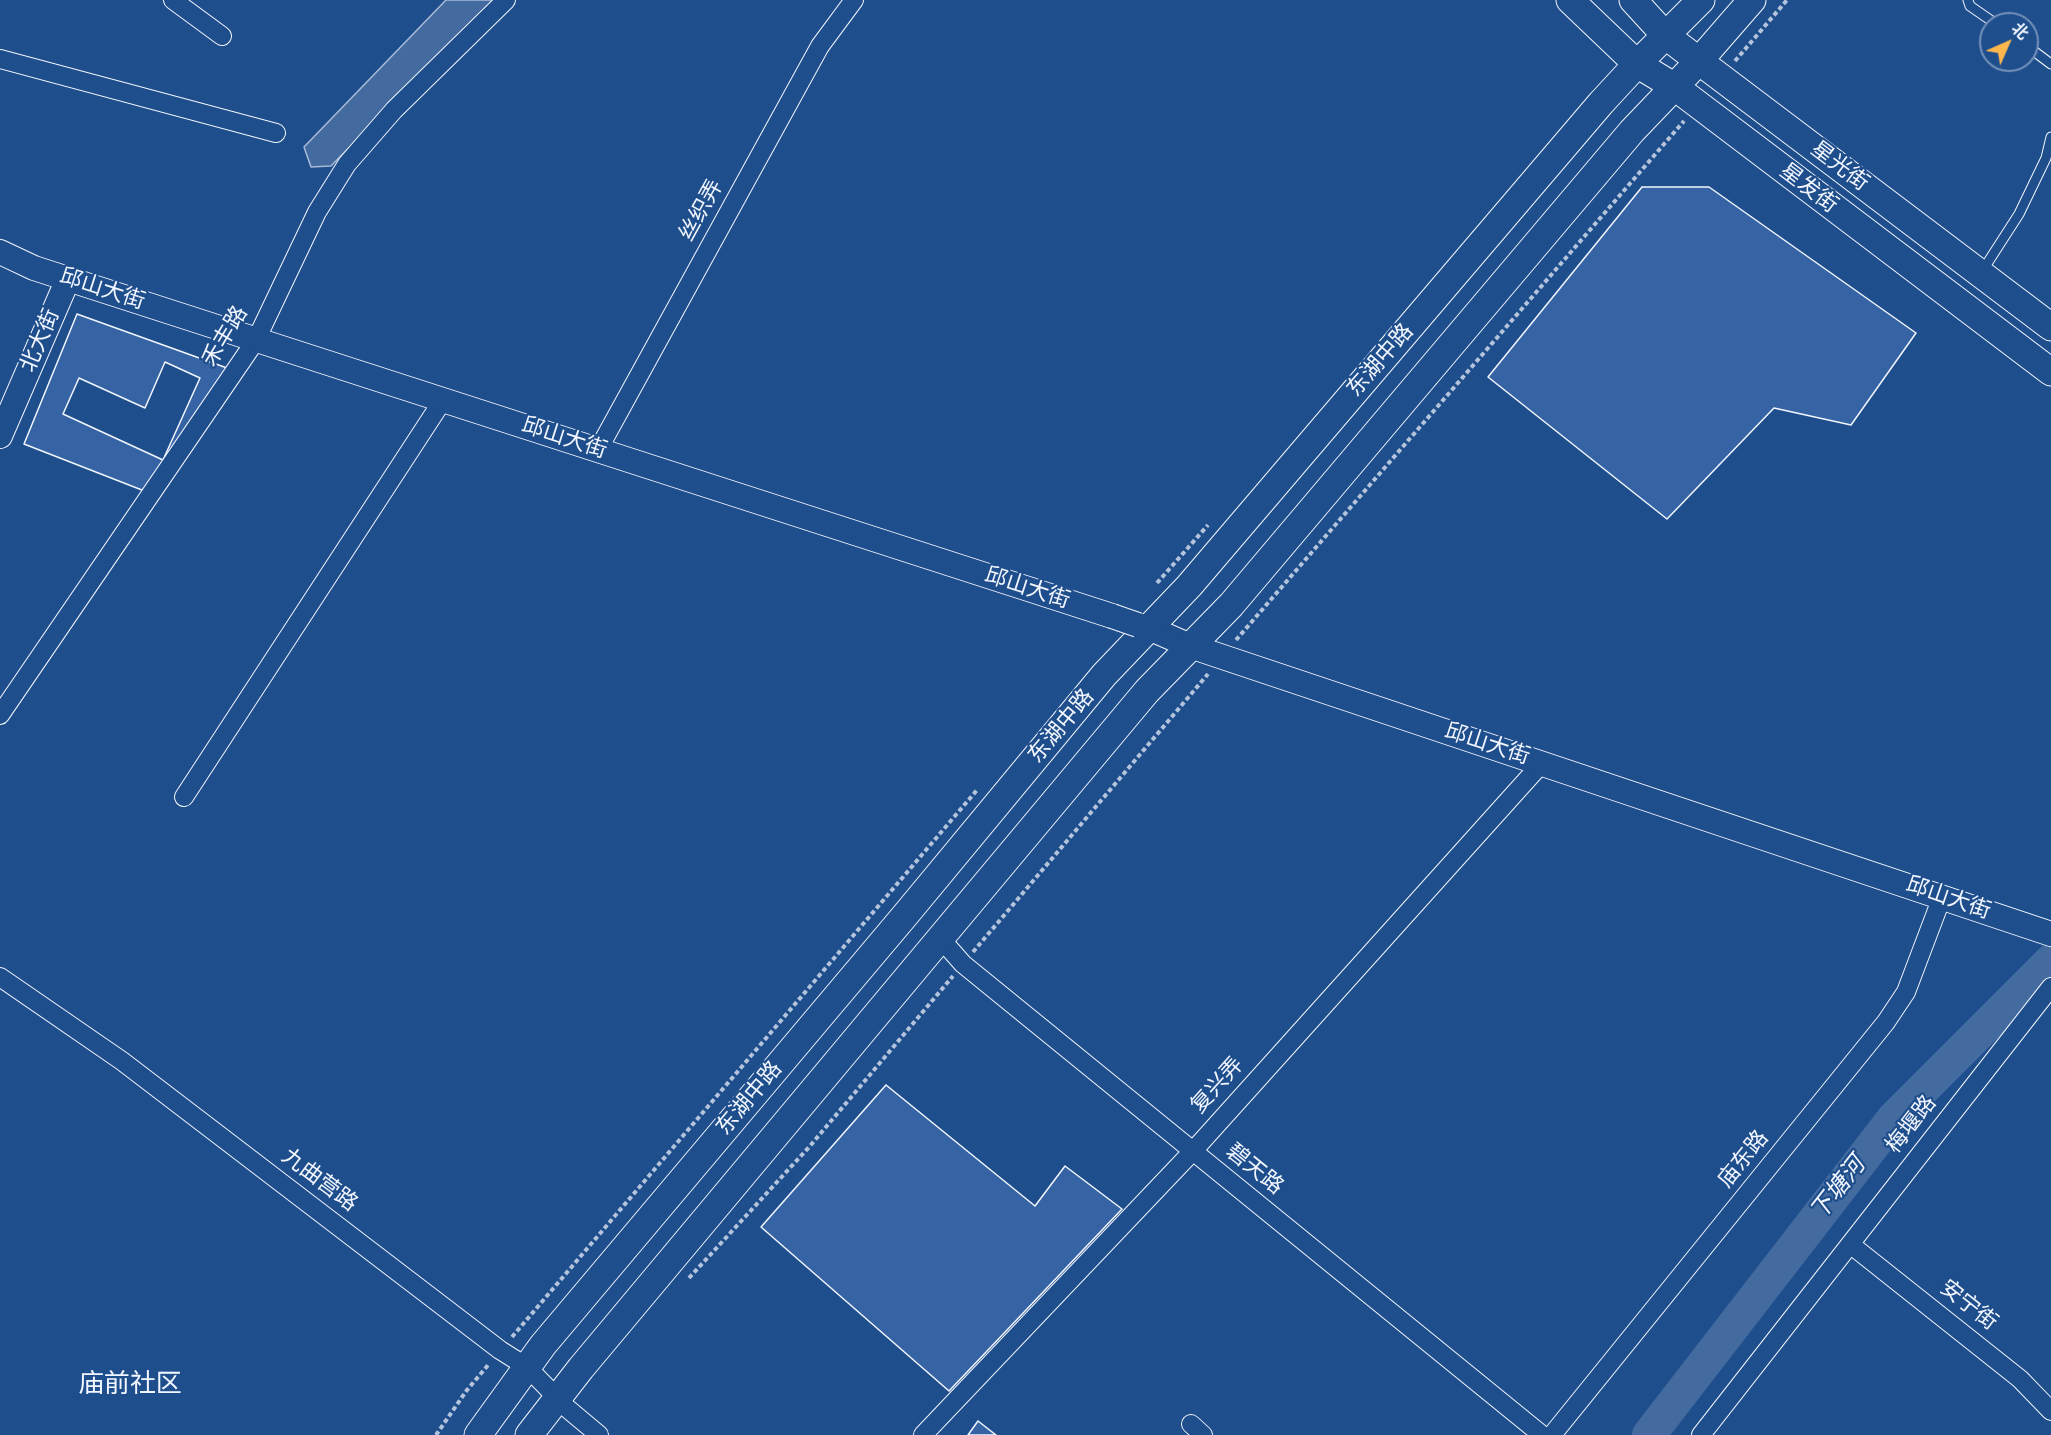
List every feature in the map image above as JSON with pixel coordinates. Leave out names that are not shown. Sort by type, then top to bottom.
[{"type":"main road","name":"星发街","points":[[1570,0],[1637,64],[1675,87],[2051,372]]},
{"type":"main road","name":"星光街","points":[[1633,0],[1665,35],[2051,327]]},
{"type":"main road","name":"东湖中路","points":[[478,1435],[543,1345],[899,922],[1143,626],[1189,586],[1637,64],[1701,0]]},
{"type":"main road","name":"东湖中路","points":[[529,1435],[1147,691],[1231,605],[1632,131],[1699,61],[1752,0]]},
{"type":"main road","name":"邱山大街","points":[[0,252],[34,268],[1143,626],[1222,657],[2051,934]]},
{"type":"main road","name":"北大街","points":[[0,436],[68,279]]},
{"type":"street","points":[[173,0],[222,36]]},
{"type":"street","name":"禾丰路","points":[[0,715],[256,340],[317,212],[347,164],[394,110],[506,0]]},
{"type":"street","name":"丝织弄","points":[[598,450],[820,46],[854,0]]},
{"type":"street","points":[[0,59],[276,133]]},
{"type":"street","points":[[184,798],[443,400]]},
{"type":"street","name":"复兴弄","points":[[923,1435],[1193,1151],[1542,763]]},
{"type":"street","name":"庙东路","points":[[1552,1435],[1886,1022],[1906,992],[1942,897]]},
{"type":"street","name":"碧天路","points":[[940,938],[963,964],[1542,1435]]},
{"type":"street","name":"九曲营路","points":[[0,977],[122,1061],[500,1350],[527,1367],[599,1435]]},
{"type":"street","name":"梅堰路","points":[[1701,1435],[2051,987]]},
{"type":"street","name":"安宁街","points":[[1850,1244],[2020,1379],[2051,1411]]},
{"type":"lane","points":[[1968,0],[1970,6],[1979,12]]},
{"type":"lane","points":[[1981,274],[2019,214],[2046,158],[2051,137]]},
{"type":"path","points":[[1721,78],[1787,0]]},
{"type":"path","points":[[681,1286],[810,1146],[1222,657],[1697,105]]},
{"type":"water","points":[[446,0],[494,0],[331,166],[311,167],[304,147]]},
{"type":"building","points":[[1642,187],[1709,187],[1916,333],[1851,425],[1774,408],[1667,519],[1488,377]]},
{"type":"building","points":[[77,314],[227,368],[147,492],[24,444]]},
{"type":"building","points":[[165,362],[200,378],[163,460],[63,414],[79,378],[145,408]]},
{"type":"building","points":[[886,1085],[1035,1206],[1065,1166],[1122,1209],[949,1391],[761,1227]]},
{"type":"building","points":[[978,1421],[996,1435],[968,1435]]},
{"type":"waterway","name":"下塘河","points":[[1649,1435],[1894,1118],[2051,961]]},
{"type":"district","name":"庙前社区","points":[[130,1386]]}]
